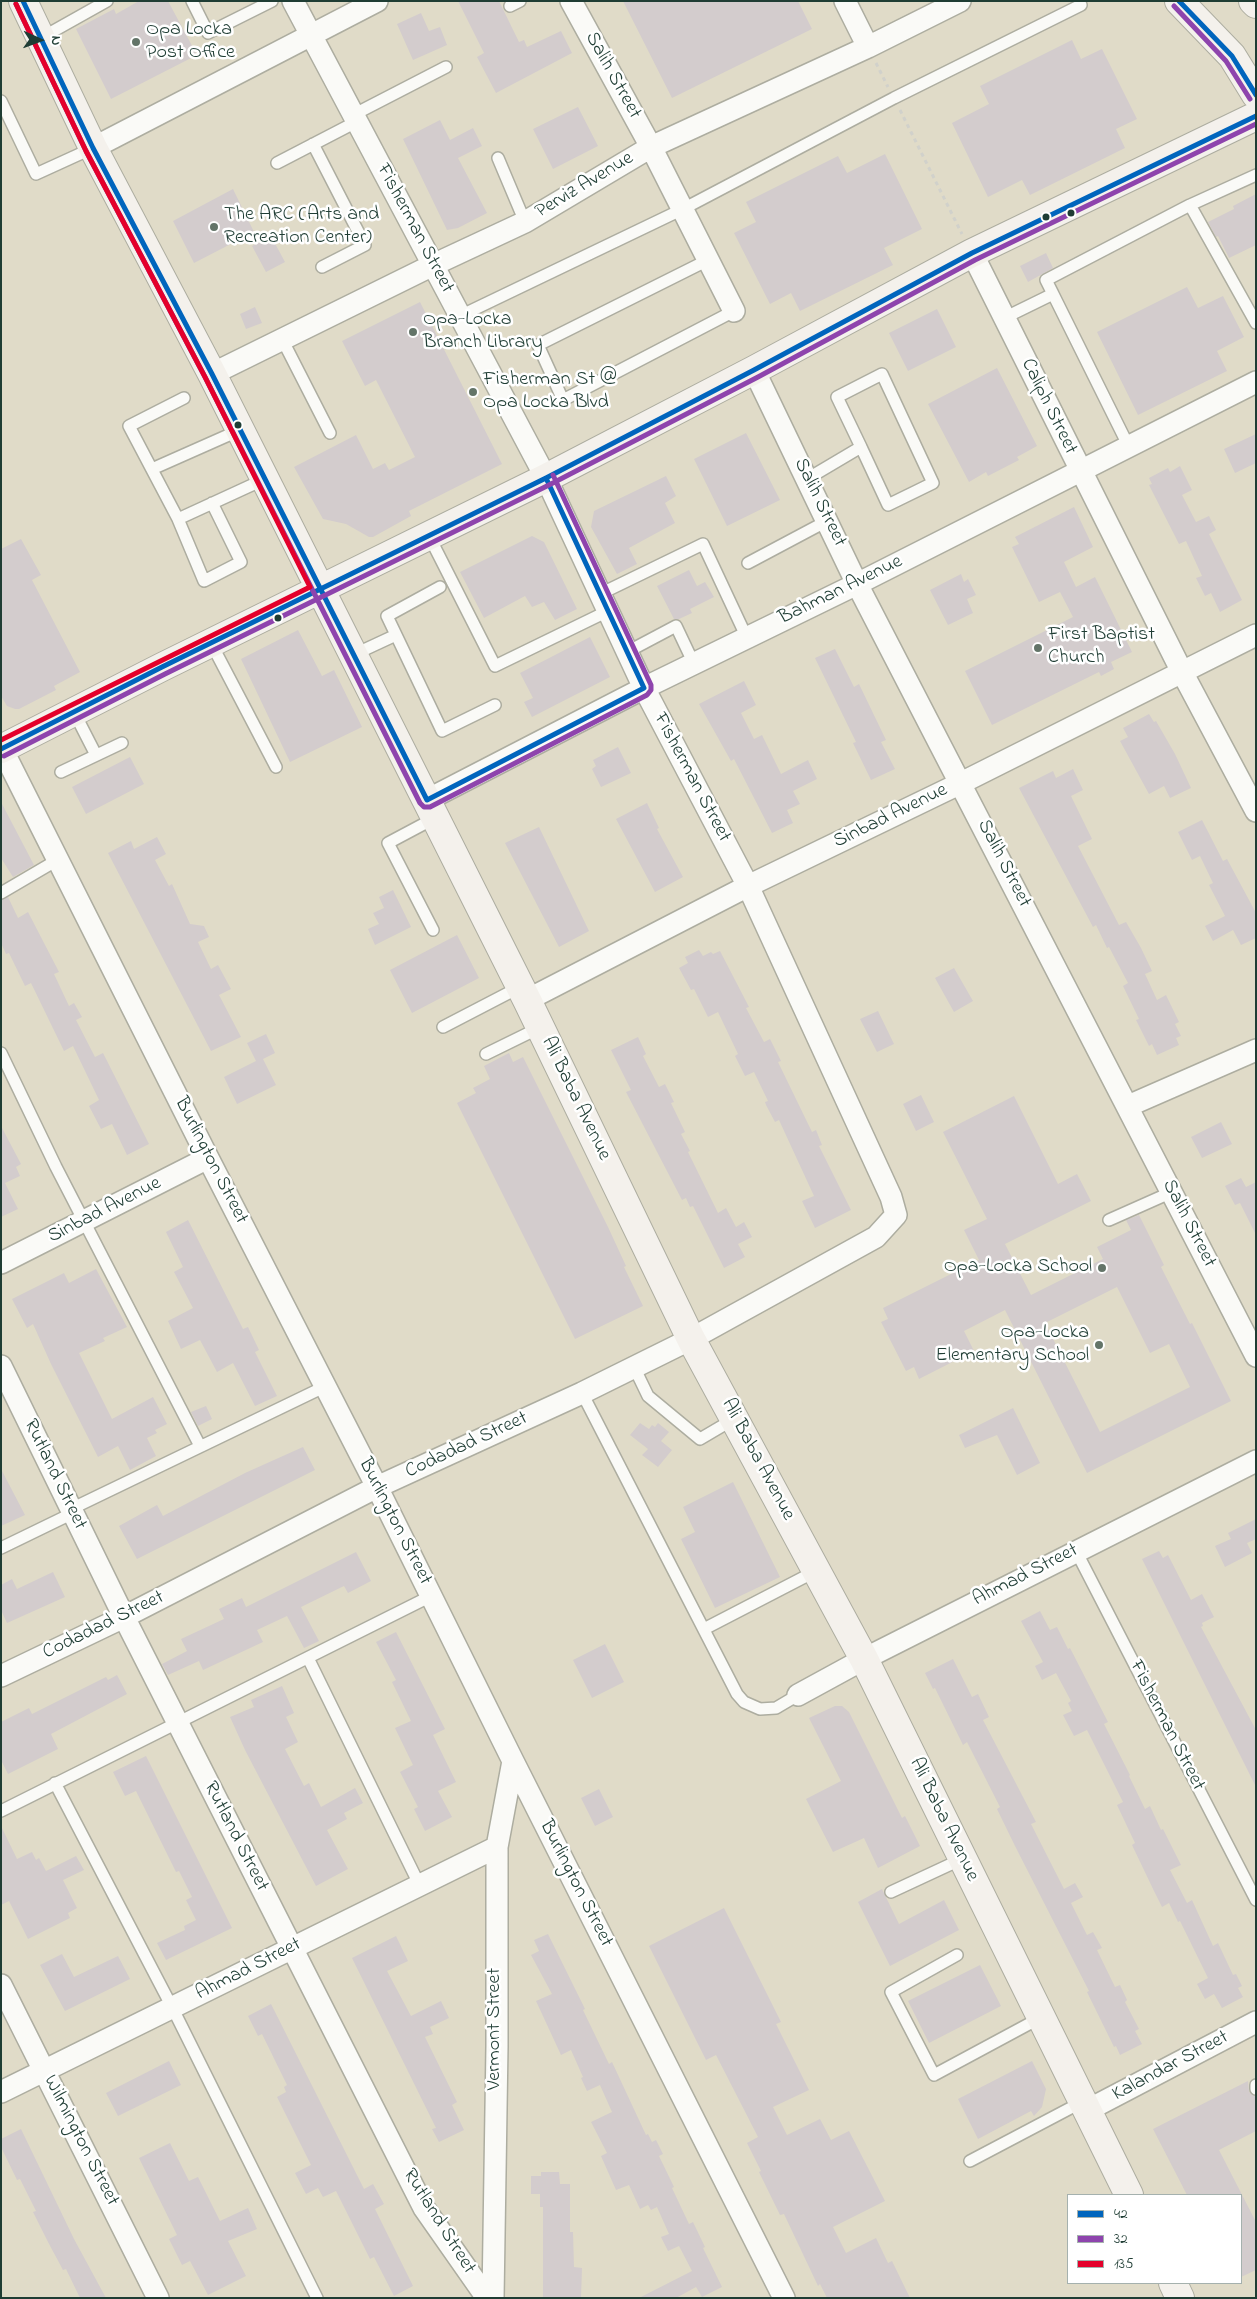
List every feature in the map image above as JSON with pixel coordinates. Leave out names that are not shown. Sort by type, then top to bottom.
[{"type":"street","name":"Ali Baba Avenue","points":[[23,1],[93,148],[212,374],[541,1027],[691,1339],[864,1659],[1128,2194]]},
{"type":"street","name":"Fisherman Street","points":[[293,1],[546,478],[644,688],[748,886],[891,1197],[896,1215]]},
{"type":"street","points":[[93,148],[377,1]]},
{"type":"street","name":"Salih Street","points":[[571,1],[651,147],[734,311]]},
{"type":"street","points":[[845,1],[868,47]]},
{"type":"street","name":"Perviz Avenue","points":[[212,374],[433,265],[525,222],[651,147],[868,47],[960,1]]},
{"type":"street","points":[[1179,1],[1232,56],[1256,95]]},
{"type":"street","points":[[1253,1],[1256,4]]},
{"type":"street","points":[[2,748],[546,478],[754,370],[972,253],[1256,116]]},
{"type":"street","name":"Caliph Street","points":[[972,253],[1080,472],[1182,672],[1256,811]]},
{"type":"street","name":"Salih Street","points":[[754,370],[857,584],[962,783],[1256,1356]]},
{"type":"street","name":"Bahman Avenue","points":[[431,809],[644,688],[857,584],[1256,382]]},
{"type":"street","name":"Sinbad Avenue","points":[[524,994],[962,783],[1256,635]]},
{"type":"street","name":"Burlington Street","points":[[2,748],[324,1387],[378,1486],[513,1761],[784,2298]]},
{"type":"street","points":[[1128,1106],[1256,1050]]},
{"type":"street","name":"Sinbad Avenue","points":[[1,1263],[208,1158]]},
{"type":"street","name":"Codadad Street","points":[[1,1676],[124,1617],[378,1486],[582,1393],[691,1339],[876,1238],[896,1215]]},
{"type":"street","name":"Rutland Street","points":[[1,1366],[124,1617],[424,2208],[487,2298]]},
{"type":"street","name":"Ahmad Street","points":[[798,1695],[864,1659],[1256,1461]]},
{"type":"street","name":"Vermont Street","points":[[493,2298],[497,2046],[497,1847],[513,1761]]},
{"type":"street","name":"Ahmad Street","points":[[1,2092],[497,1847]]},
{"type":"street","name":"Wilmington Street","points":[[1,1985],[158,2298]]},
{"type":"street","name":"Kalandar Street","points":[[1084,2106],[1256,2022]]},
{"type":"street","points":[[1173,2284],[1180,2298]]},
{"type":"lane","points":[[40,39],[87,6],[107,1]]},
{"type":"lane","points":[[192,1],[208,33],[272,1]]},
{"type":"lane","points":[[460,316],[682,209],[894,98],[1081,4]]},
{"type":"lane","points":[[277,163],[446,67]]},
{"type":"lane","points":[[1,102],[36,174],[93,148]]},
{"type":"lane","points":[[313,144],[365,245],[322,267]]},
{"type":"lane","points":[[498,158],[525,222]]},
{"type":"lane","points":[[1129,446],[1046,280],[1190,205],[1256,175]]},
{"type":"lane","points":[[1190,205],[1256,322]]},
{"type":"lane","points":[[708,260],[538,345],[563,400],[734,311]]},
{"type":"lane","points":[[1004,318],[1053,294]]},
{"type":"lane","points":[[282,339],[330,433]]},
{"type":"lane","points":[[882,374],[933,483],[888,505],[861,447],[837,397],[882,374]]},
{"type":"lane","points":[[184,398],[129,426],[178,519],[204,581],[241,562],[212,503]]},
{"type":"lane","points":[[152,469],[240,430]]},
{"type":"lane","points":[[807,479],[861,447]]},
{"type":"lane","points":[[178,519],[265,479]]},
{"type":"lane","points":[[748,562],[827,520]]},
{"type":"lane","points":[[429,536],[495,666],[703,544],[747,638]]},
{"type":"lane","points":[[440,587],[387,616],[442,731],[495,705]]},
{"type":"lane","points":[[627,652],[676,626],[694,664]]},
{"type":"lane","points":[[353,655],[396,635]]},
{"type":"lane","points":[[211,643],[276,767]]},
{"type":"lane","points":[[74,712],[96,755]]},
{"type":"lane","points":[[61,772],[122,743]]},
{"type":"lane","points":[[431,809],[388,843],[433,930]]},
{"type":"lane","points":[[1,893],[59,860]]},
{"type":"lane","points":[[443,1027],[524,994]]},
{"type":"lane","points":[[486,1054],[541,1027]]},
{"type":"lane","points":[[1,1053],[56,1167],[200,1446]]},
{"type":"lane","points":[[1109,1220],[1172,1192]]},
{"type":"lane","points":[[634,1367],[648,1396],[700,1438],[734,1419]]},
{"type":"lane","points":[[1,1548],[200,1446],[324,1387]]},
{"type":"lane","points":[[582,1393],[737,1694],[744,1702],[760,1709],[776,1708],[798,1695]]},
{"type":"lane","name":"Fisherman Street","points":[[1076,1551],[1256,1900]]},
{"type":"lane","points":[[704,1630],[816,1571]]},
{"type":"lane","points":[[1,1810],[432,1596]]},
{"type":"lane","points":[[308,1658],[420,1886]]},
{"type":"lane","points":[[55,1783],[172,2009],[317,2298]]},
{"type":"lane","points":[[891,1892],[962,1859]]},
{"type":"lane","points":[[958,1955],[891,1992],[934,2074],[1040,2018]]},
{"type":"lane","points":[[970,2161],[1084,2106]]},
{"type":"path","points":[[868,47],[972,253]]},
{"type":"building","name":"Opa Locka Post Office","points":[[139,1],[168,1],[197,55],[111,99],[76,29],[114,9],[116,14]]},
{"type":"building","points":[[458,1],[499,1],[519,42],[524,40],[527,47],[561,31],[572,53],[496,93],[477,57],[484,53]]},
{"type":"building","points":[[623,1],[798,1],[812,29],[672,98]]},
{"type":"building","points":[[421,13],[429,31],[440,27],[447,45],[413,60],[397,24]]},
{"type":"building","points":[[1072,40],[1081,59],[1102,49],[1137,119],[1116,129],[1125,148],[1030,195],[1022,180],[988,197],[952,123],[989,104],[980,86]]},
{"type":"building","points":[[578,107],[598,146],[553,169],[533,129]]},
{"type":"building","points":[[440,120],[450,140],[473,128],[482,146],[458,158],[487,213],[458,228],[447,230],[403,139]]},
{"type":"building","points":[[885,154],[922,229],[884,248],[893,265],[800,311],[791,293],[770,304],[734,233],[756,222],[746,202],[838,156],[847,173]]},
{"type":"building","name":"The ARC (Arts and Recreation Center)","points":[[233,189],[254,232],[194,263],[173,221]]},
{"type":"building","points":[[1256,194],[1256,245],[1229,258],[1218,236],[1216,237],[1208,222],[1234,209],[1233,206]]},
{"type":"building","points":[[271,236],[285,262],[266,272],[252,246]]},
{"type":"building","points":[[1046,253],[1053,268],[1028,282],[1020,266]]},
{"type":"building","points":[[1187,287],[1198,308],[1223,296],[1244,337],[1217,351],[1227,371],[1138,415],[1097,332]]},
{"type":"building","points":[[420,302],[502,464],[409,511],[411,516],[373,537],[369,537],[346,524],[323,519],[294,467],[356,435],[373,469],[385,463],[389,470],[415,457],[376,380],[365,386],[342,341]]},
{"type":"building","points":[[255,307],[262,323],[246,329],[240,314]]},
{"type":"building","points":[[937,309],[956,347],[908,371],[889,333]]},
{"type":"building","points":[[997,368],[1037,446],[1017,457],[1019,460],[988,476],[986,472],[969,482],[928,404]]},
{"type":"building","points":[[746,433],[780,500],[727,526],[694,459]]},
{"type":"building","points":[[1256,434],[1256,463],[1235,473],[1224,449]]},
{"type":"building","points":[[1180,466],[1192,490],[1182,495],[1196,522],[1209,516],[1216,530],[1209,534],[1242,600],[1220,612],[1211,593],[1205,596],[1196,578],[1202,576],[1186,541],[1179,544],[1149,485],[1152,484],[1149,478],[1168,468],[1170,472]]},
{"type":"building","points":[[666,476],[676,496],[665,503],[675,523],[629,548],[637,564],[617,574],[591,527],[594,511]]},
{"type":"building","points":[[1074,507],[1093,547],[1064,562],[1076,587],[1095,577],[1132,652],[1111,662],[1114,669],[1101,676],[1099,672],[992,725],[965,671],[1073,617],[1060,592],[1039,602],[1012,547],[1019,544],[1015,537]]},
{"type":"building","points":[[532,536],[544,542],[577,609],[555,620],[544,602],[532,607],[525,596],[484,618],[460,572]]},
{"type":"building","points":[[21,539],[41,575],[32,580],[80,672],[54,686],[56,690],[19,709],[15,709],[7,706],[1,696],[1,549]]},
{"type":"building","points":[[689,570],[697,586],[705,582],[714,597],[690,609],[692,613],[679,619],[674,619],[657,586]]},
{"type":"building","points":[[961,574],[964,582],[968,579],[976,595],[967,599],[973,613],[948,625],[930,590]]},
{"type":"building","points":[[298,630],[322,676],[334,670],[362,727],[290,762],[241,659]]},
{"type":"building","points":[[590,637],[610,677],[532,717],[524,702],[533,698],[520,673]]},
{"type":"building","points":[[835,649],[854,687],[859,684],[886,740],[881,742],[895,769],[871,780],[853,743],[856,742],[815,658]]},
{"type":"building","points":[[744,681],[756,705],[741,713],[754,739],[762,735],[781,774],[808,760],[817,779],[793,791],[800,804],[787,810],[793,823],[772,833],[734,759],[731,761],[699,704]]},
{"type":"building","points":[[1149,714],[1154,722],[1156,721],[1175,754],[1191,788],[1170,798],[1164,786],[1149,794],[1120,741],[1128,737],[1123,728]]},
{"type":"building","points":[[618,747],[631,773],[601,787],[592,769],[596,766],[593,760]]},
{"type":"building","points":[[130,757],[144,784],[86,814],[72,787]]},
{"type":"building","points":[[1073,769],[1083,790],[1071,796],[1092,839],[1078,846],[1119,925],[1126,922],[1141,948],[1152,971],[1145,974],[1157,1000],[1166,995],[1179,1022],[1175,1024],[1181,1036],[1176,1038],[1179,1045],[1157,1055],[1152,1044],[1149,1046],[1136,1020],[1139,1019],[1123,986],[1128,983],[1096,925],[1093,927],[1019,788],[1053,771],[1056,778]]},
{"type":"building","points":[[1,802],[34,865],[13,877],[1,858]]},
{"type":"building","points":[[647,803],[659,828],[657,829],[683,877],[655,892],[616,819]]},
{"type":"building","points":[[1202,820],[1223,861],[1227,859],[1256,913],[1256,938],[1241,945],[1233,930],[1213,941],[1205,926],[1225,916],[1209,885],[1213,883],[1200,856],[1192,860],[1178,832]]},
{"type":"building","points":[[539,827],[589,931],[559,947],[505,843]]},
{"type":"building","points":[[157,837],[166,854],[155,860],[169,886],[172,884],[190,924],[204,926],[209,937],[198,942],[211,969],[218,965],[231,989],[219,995],[241,1037],[211,1051],[108,853],[131,841],[134,849]]},
{"type":"building","points":[[393,890],[411,927],[375,945],[368,929],[379,924],[373,913],[384,908],[379,897]]},
{"type":"building","points":[[8,897],[18,918],[28,912],[59,972],[54,974],[69,1006],[74,1003],[82,1017],[76,1020],[95,1057],[103,1053],[149,1144],[127,1155],[112,1124],[101,1129],[89,1106],[99,1100],[73,1046],[64,1051],[31,983],[25,986],[9,953],[6,954],[1,943],[1,900]]},
{"type":"building","points":[[457,935],[479,978],[412,1013],[390,970]]},
{"type":"building","points":[[699,950],[703,956],[711,952],[713,954],[720,951],[749,1007],[746,1008],[764,1042],[770,1039],[781,1061],[778,1062],[812,1132],[816,1130],[822,1145],[819,1146],[851,1210],[815,1228],[802,1201],[814,1196],[779,1120],[775,1122],[766,1105],[765,1102],[768,1101],[754,1072],[745,1076],[735,1056],[738,1054],[718,1012],[708,1017],[694,989],[691,990],[679,968],[688,963],[685,957]]},
{"type":"building","points":[[954,968],[973,1001],[954,1012],[935,978]]},
{"type":"building","points":[[878,1011],[894,1044],[877,1052],[860,1019]]},
{"type":"building","points":[[266,1034],[275,1053],[263,1059],[276,1085],[237,1104],[224,1077],[256,1061],[247,1043]]},
{"type":"building","points":[[638,1037],[646,1054],[643,1056],[659,1087],[665,1084],[674,1102],[671,1103],[685,1132],[681,1134],[690,1151],[688,1152],[718,1213],[726,1208],[736,1227],[744,1222],[752,1237],[738,1244],[745,1257],[724,1268],[693,1206],[690,1207],[686,1198],[682,1200],[626,1092],[631,1090],[611,1050]]},
{"type":"building","points":[[509,1053],[513,1062],[523,1057],[608,1227],[626,1266],[624,1267],[643,1306],[575,1339],[457,1103],[476,1093],[473,1088],[490,1079],[484,1066]]},
{"type":"building","points":[[921,1095],[934,1122],[916,1131],[903,1104]]},
{"type":"building","points":[[1014,1096],[1058,1184],[1077,1174],[1091,1201],[1005,1244],[1031,1295],[1103,1259],[1097,1247],[1131,1230],[1126,1220],[1139,1215],[1164,1265],[1161,1267],[1190,1324],[1192,1323],[1231,1401],[1087,1473],[1005,1310],[964,1331],[974,1351],[919,1379],[914,1367],[906,1371],[881,1322],[888,1319],[883,1308],[979,1260],[964,1230],[987,1219],[943,1132]],"holes":[[[1117,1287],[1150,1353],[1169,1344],[1190,1387],[1100,1432],[1045,1323]]]},
{"type":"building","points":[[1221,1122],[1232,1144],[1202,1158],[1191,1137]]},
{"type":"building","points":[[1,1126],[21,1164],[16,1167],[20,1176],[5,1183],[18,1209],[1,1217]]},
{"type":"building","points":[[1241,1178],[1246,1187],[1256,1182],[1256,1235],[1240,1203],[1235,1205],[1225,1186]]},
{"type":"building","points":[[188,1220],[243,1329],[248,1327],[259,1350],[255,1352],[277,1396],[255,1406],[233,1363],[217,1372],[200,1340],[181,1349],[168,1321],[193,1308],[174,1272],[183,1267],[166,1232]]},
{"type":"building","points":[[96,1269],[127,1327],[103,1338],[105,1341],[79,1353],[112,1419],[153,1397],[167,1424],[155,1430],[157,1433],[147,1438],[156,1456],[130,1470],[118,1446],[98,1457],[33,1324],[27,1328],[12,1299],[64,1273],[69,1283]]},
{"type":"building","points":[[206,1406],[212,1419],[198,1426],[191,1412]]},
{"type":"building","points":[[1013,1408],[1040,1463],[1017,1475],[997,1435],[965,1448],[959,1435]]},
{"type":"building","points":[[640,1423],[649,1429],[652,1425],[655,1427],[658,1423],[669,1432],[661,1441],[672,1450],[658,1467],[642,1455],[648,1449],[630,1435]]},
{"type":"building","points":[[303,1447],[315,1470],[137,1559],[119,1526],[157,1505],[163,1516],[245,1473]]},
{"type":"building","points":[[1,1469],[25,1515],[1,1526]]},
{"type":"building","points":[[733,1482],[780,1577],[715,1608],[681,1539],[695,1532],[683,1507]]},
{"type":"building","points":[[1256,1519],[1256,1539],[1247,1543],[1252,1553],[1225,1567],[1215,1546],[1231,1539],[1228,1533]]},
{"type":"building","points":[[1159,1551],[1163,1558],[1168,1555],[1191,1600],[1202,1594],[1214,1617],[1202,1623],[1203,1626],[1201,1627],[1256,1730],[1256,1787],[1142,1559]]},
{"type":"building","points":[[356,1552],[371,1581],[348,1593],[344,1586],[301,1607],[319,1641],[304,1648],[287,1616],[257,1630],[263,1642],[203,1670],[199,1661],[168,1675],[162,1664],[187,1651],[181,1639],[224,1619],[219,1609],[242,1598],[246,1607]]},
{"type":"building","points":[[53,1572],[65,1597],[7,1623],[1,1610],[1,1585],[12,1579],[17,1589]]},
{"type":"building","points":[[1040,1611],[1050,1630],[1057,1627],[1068,1649],[1070,1648],[1108,1722],[1104,1724],[1145,1809],[1150,1806],[1161,1830],[1163,1829],[1181,1865],[1170,1870],[1187,1903],[1192,1900],[1213,1946],[1218,1943],[1233,1975],[1236,1974],[1242,1986],[1238,1988],[1243,1997],[1222,2008],[1214,1994],[1205,1999],[1197,1984],[1208,1978],[1169,1903],[1162,1907],[1154,1891],[1132,1845],[1135,1843],[1117,1805],[1123,1802],[1087,1730],[1074,1736],[1063,1715],[1072,1711],[1068,1703],[1071,1701],[1056,1673],[1042,1680],[1035,1666],[1043,1662],[1021,1621]]},
{"type":"building","points":[[396,1632],[445,1729],[433,1735],[456,1782],[438,1791],[452,1817],[425,1831],[414,1809],[418,1807],[400,1772],[413,1765],[395,1728],[411,1721],[392,1682],[396,1680],[376,1642]]},
{"type":"building","points":[[605,1644],[624,1682],[592,1698],[573,1660]]},
{"type":"building","points":[[953,1659],[972,1697],[978,1694],[989,1717],[983,1720],[1036,1822],[1031,1824],[1064,1889],[1075,1883],[1083,1897],[1071,1903],[1087,1935],[1093,1932],[1102,1948],[1097,1950],[1115,1987],[1120,1985],[1127,2000],[1125,2002],[1139,2029],[1135,2031],[1142,2044],[1120,2055],[1116,2046],[1114,2047],[1087,1992],[1089,1991],[1015,1846],[997,1809],[1000,1807],[967,1742],[963,1745],[935,1688],[933,1689],[925,1673]]},
{"type":"building","points":[[117,1675],[127,1694],[51,1734],[58,1749],[8,1774],[1,1760],[1,1722],[29,1708],[32,1714],[106,1677],[108,1680]]},
{"type":"building","points":[[282,1686],[294,1713],[286,1717],[298,1742],[285,1749],[304,1786],[309,1783],[321,1807],[355,1788],[363,1803],[344,1813],[347,1819],[327,1830],[348,1869],[316,1886],[245,1750],[230,1717],[254,1707],[251,1700]]},
{"type":"building","points":[[835,1706],[842,1706],[849,1712],[902,1818],[905,1816],[920,1846],[878,1868],[864,1838],[833,1852],[806,1799],[841,1781],[809,1718]]},
{"type":"building","points":[[146,1756],[232,1928],[166,1960],[157,1943],[185,1930],[184,1926],[196,1920],[186,1900],[192,1897],[179,1871],[176,1872],[136,1791],[125,1796],[113,1772]]},
{"type":"building","points":[[599,1789],[613,1817],[595,1826],[581,1798]]},
{"type":"building","points":[[1,1826],[17,1859],[32,1852],[36,1860],[39,1858],[46,1871],[76,1856],[84,1870],[63,1880],[77,1908],[68,1913],[70,1918],[28,1939],[9,1901],[1,1905]]},
{"type":"building","points":[[882,1889],[899,1924],[944,1900],[959,1930],[890,1966],[858,1902]]},
{"type":"building","points":[[724,1908],[781,2022],[776,2024],[809,2090],[773,2107],[787,2135],[820,2119],[831,2140],[849,2131],[885,2201],[833,2227],[846,2253],[876,2238],[888,2263],[892,2261],[910,2298],[827,2298],[820,2284],[818,2286],[784,2214],[780,2215],[747,2143],[758,2137],[716,2055],[706,2060],[649,1946]]},
{"type":"building","points":[[548,1934],[585,2009],[583,2010],[609,2064],[612,2062],[646,2135],[648,2134],[652,2142],[656,2140],[663,2154],[659,2156],[674,2187],[672,2188],[689,2224],[693,2222],[722,2287],[702,2297],[696,2287],[676,2298],[639,2298],[692,2271],[679,2246],[668,2251],[661,2237],[669,2234],[657,2207],[651,2210],[648,2205],[640,2209],[629,2185],[616,2190],[601,2156],[607,2153],[591,2122],[612,2112],[600,2085],[587,2091],[571,2050],[561,2055],[536,2001],[552,1994],[531,1955],[539,1951],[534,1940]]},
{"type":"building","points":[[396,1936],[408,1961],[387,1971],[411,2016],[441,2001],[449,2018],[430,2027],[433,2034],[425,2037],[457,2102],[452,2105],[464,2130],[439,2142],[432,2129],[436,2128],[352,1958]]},
{"type":"building","points":[[62,1954],[74,1977],[118,1956],[130,1979],[65,2011],[40,1965]]},
{"type":"building","points":[[980,1965],[1001,2006],[929,2043],[908,2001]]},
{"type":"building","points":[[271,2004],[364,2189],[373,2184],[384,2204],[375,2209],[413,2286],[394,2296],[374,2257],[370,2259],[336,2191],[323,2197],[318,2188],[306,2194],[295,2173],[311,2165],[277,2097],[286,2092],[284,2087],[287,2085],[262,2034],[258,2036],[248,2016]]},
{"type":"building","points":[[169,2061],[181,2085],[118,2116],[106,2093]]},
{"type":"building","points":[[1032,2061],[1046,2089],[1042,2107],[1034,2116],[1031,2111],[978,2139],[958,2099]]},
{"type":"building","points":[[1248,2081],[1249,2092],[1256,2097],[1256,2131],[1219,2150],[1242,2194],[1186,2194],[1153,2129]]},
{"type":"building","points":[[21,2129],[74,2239],[106,2298],[80,2298],[66,2269],[63,2270],[48,2242],[33,2212],[36,2211],[20,2179],[17,2180],[1,2147],[1,2139]]},
{"type":"building","points":[[170,2143],[189,2181],[198,2177],[220,2221],[248,2208],[257,2229],[228,2241],[246,2276],[208,2295],[190,2261],[182,2265],[169,2239],[177,2235],[139,2158]]},
{"type":"building","points":[[541,2172],[559,2172],[560,2184],[570,2184],[570,2232],[573,2232],[574,2267],[582,2268],[581,2298],[543,2298],[543,2207],[540,2207],[540,2194],[531,2194],[531,2176],[541,2176]]},
{"type":"building","points":[[1242,2195],[1256,2222],[1256,2270],[1242,2277]]},
{"type":"transit line","name":"42","points":[[23,1],[93,148],[212,374],[427,800],[644,688],[546,478]]},
{"type":"transit line","name":"42","points":[[1179,1],[1232,56],[1256,95]]},
{"type":"transit line","name":"32","points":[[16,4],[86,151],[205,377],[420,803],[424,807],[430,807],[647,695],[651,690],[651,685],[553,475]]},
{"type":"transit line","name":"135","points":[[1,740],[310,587],[205,377],[86,151],[16,4]]},
{"type":"transit line","name":"32","points":[[1174,6],[1226,61],[1250,99]]},
{"type":"transit line","name":"42","points":[[1,749],[162,667],[546,478],[754,370],[972,253],[1256,116]]},
{"type":"transit line","name":"32","points":[[4,756],[165,674],[549,485],[758,377],[975,260],[1256,124]]},
{"type":"place","name":"Opa Locka Post Office","points":[[136,42]]},
{"type":"place","name":"The ARC (Arts and Recreation Center)","points":[[214,227]]},
{"type":"place","name":"Opa-Locka Branch Library","points":[[413,332]]},
{"type":"place","name":"Fisherman St @ Opa Locka Blvd","points":[[473,392]]},
{"type":"place","name":"First Baptist Church","points":[[1038,648]]},
{"type":"place","name":"Opa-Locka School","points":[[1102,1268]]},
{"type":"place","name":"Opa-Locka Elementary School","points":[[1099,1345]]}]
